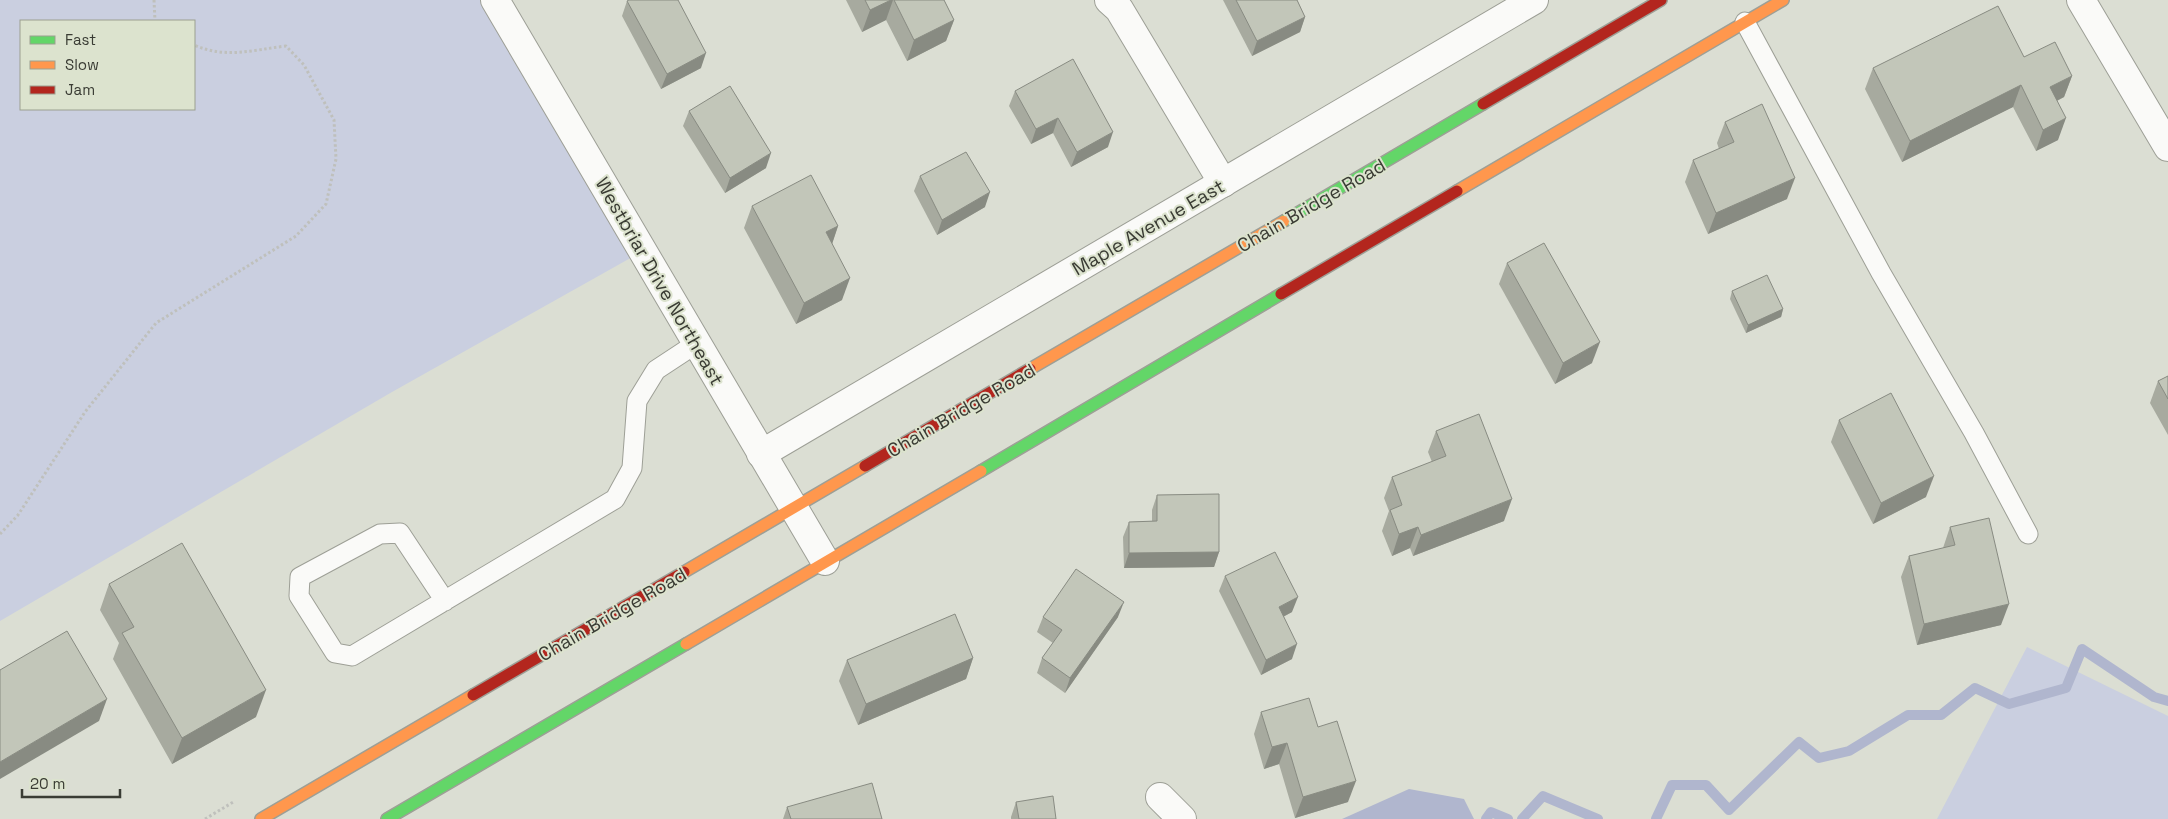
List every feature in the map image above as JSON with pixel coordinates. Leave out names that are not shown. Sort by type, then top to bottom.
[{"type":"main road","name":"Chain Bridge Road","points":[[262,819],[1661,0]]},
{"type":"main road","points":[[386,819],[1783,0]]},
{"type":"street","name":"Westbriar Drive Northeast","points":[[495,0],[825,561]]},
{"type":"street","points":[[1109,0],[1119,9],[1223,183]]},
{"type":"street","name":"Maple Avenue East","points":[[761,454],[1534,0]]},
{"type":"street","points":[[2081,0],[2168,147]]},
{"type":"street","points":[[1160,797],[1182,819]]},
{"type":"lane","points":[[1745,22],[1881,273],[1974,433],[2028,534]]},
{"type":"lane","points":[[445,601],[400,533],[380,534],[300,577],[299,596],[334,653],[352,656],[445,601],[615,499],[632,468],[637,401],[656,370],[697,343]]},
{"type":"path","points":[[154,0],[155,20]]},
{"type":"path","points":[[0,534],[18,515],[84,412],[156,323],[296,236],[326,204],[336,159],[334,120],[304,65],[286,46],[234,54],[204,49],[195,45]]},
{"type":"shaded area","points":[[0,0],[496,0],[643,251],[392,392],[0,621]]},
{"type":"shaded area","points":[[2027,647],[2168,716],[2168,819],[1937,819]]},
{"type":"shaded area","points":[[1409,789],[1464,799],[1474,819],[1342,819]]},
{"type":"building","points":[[678,0],[706,53],[667,74],[627,1]]},
{"type":"building","points":[[865,0],[891,0],[870,10]]},
{"type":"building","points":[[894,0],[944,0],[954,20],[914,40]]},
{"type":"building","points":[[1236,0],[1297,0],[1305,17],[1257,41]]},
{"type":"building","points":[[1998,6],[2024,57],[2055,42],[2072,76],[2050,87],[2066,118],[2043,130],[2021,85],[1910,141],[1873,68]]},
{"type":"building","points":[[1073,59],[1113,132],[1077,152],[1058,118],[1036,129],[1015,91]]},
{"type":"building","points":[[730,86],[771,153],[730,178],[689,111]]},
{"type":"building","points":[[1762,104],[1795,178],[1716,213],[1693,160],[1734,142],[1725,122]]},
{"type":"building","points":[[966,152],[990,192],[942,220],[920,176]]},
{"type":"building","points":[[811,175],[838,226],[826,232],[850,278],[804,303],[752,206]]},
{"type":"building","points":[[1544,243],[1600,342],[1563,363],[1507,263]]},
{"type":"building","points":[[1767,275],[1783,309],[1748,325],[1732,291]]},
{"type":"building","points":[[2168,376],[2168,399],[2158,381]]},
{"type":"building","points":[[1891,393],[1934,476],[1881,503],[1839,420]]},
{"type":"building","points":[[1479,414],[1512,499],[1421,535],[1418,527],[1399,534],[1390,510],[1402,505],[1392,477],[1446,456],[1436,431]]},
{"type":"building","points":[[1219,494],[1219,552],[1129,553],[1129,522],[1157,521],[1157,495]]},
{"type":"building","points":[[1989,518],[2009,604],[1924,624],[1909,556],[1955,545],[1950,527]]},
{"type":"building","points":[[182,543],[266,690],[182,738],[122,633],[134,627],[109,584]]},
{"type":"building","points":[[1275,552],[1298,597],[1279,607],[1297,644],[1266,660],[1225,576]]},
{"type":"building","points":[[1076,569],[1124,602],[1070,678],[1042,658],[1062,630],[1043,617]]},
{"type":"building","points":[[955,614],[973,658],[866,704],[847,660]]},
{"type":"building","points":[[67,631],[107,699],[0,762],[0,670]]},
{"type":"building","points":[[1309,698],[1318,727],[1337,721],[1356,781],[1303,797],[1287,743],[1272,747],[1261,712]]},
{"type":"building","points":[[872,783],[882,819],[791,819],[787,807]]},
{"type":"building","points":[[1053,796],[1056,819],[1019,819],[1016,802]]},
{"type":"waterway","points":[[1656,819],[1672,785],[1706,785],[1729,810],[1799,742],[1819,758],[1849,751],[1908,715],[1941,715],[1975,688],[2009,704],[2066,688],[2082,649],[2154,697],[2168,701]]},
{"type":"waterway","points":[[1522,819],[1543,796],[1598,819]]},
{"type":"waterway","points":[[1486,819],[1491,812],[1508,819]]},
{"type":"traffic: fast","points":[[1284,221],[1483,104]]},
{"type":"traffic: fast","points":[[981,471],[1281,294]]},
{"type":"traffic: fast","points":[[387,819],[686,644]]},
{"type":"traffic: slow","points":[[1457,191],[1783,0]]},
{"type":"traffic: slow","points":[[1030,369],[1284,221]]},
{"type":"traffic: slow","points":[[684,572],[865,466]]},
{"type":"traffic: slow","points":[[686,644],[981,471]]},
{"type":"traffic: slow","points":[[261,819],[473,695]]},
{"type":"traffic: jam","points":[[1483,104],[1661,0]]},
{"type":"traffic: jam","points":[[1281,294],[1457,191]]},
{"type":"traffic: jam","points":[[865,466],[1030,369]]},
{"type":"traffic: jam","points":[[473,695],[684,572]]}]
